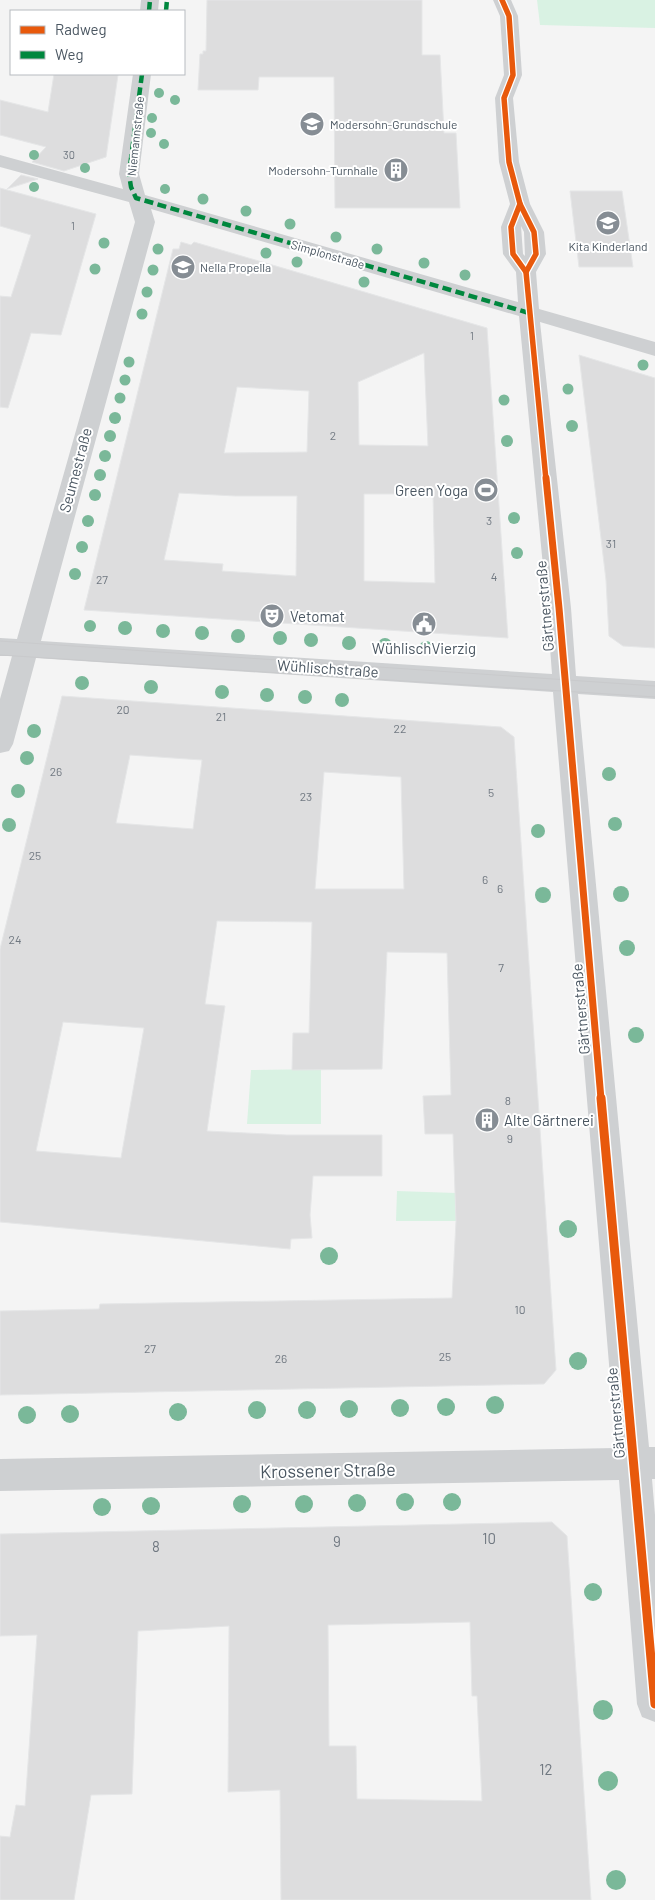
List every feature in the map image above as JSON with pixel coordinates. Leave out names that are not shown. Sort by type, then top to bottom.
[{"type":"street","name":"Gärtnerstraße","points":[[502,0],[509,16],[513,75],[504,98],[509,162],[520,204],[510,227],[513,254],[526,272],[559,608],[564,684],[644,1463],[655,1704]]},
{"type":"street","name":"Niemannstraße","points":[[136,198],[130,187],[129,174],[142,75]]},
{"type":"street","name":"Simplonstraße","points":[[0,161],[136,198],[655,349]]},
{"type":"street","name":"Seumestraße","points":[[0,744],[145,222],[143,212],[136,198]]},
{"type":"street","name":"Wühlischstraße","points":[[0,647],[655,690]]},
{"type":"street","name":"Krossener Straße","points":[[0,1475],[644,1463]]},
{"type":"green space","points":[[537,0],[655,0],[655,28],[540,25]]},
{"type":"green space","points":[[321,1069],[321,1124],[247,1124],[251,1070]]},
{"type":"green space","points":[[397,1191],[456,1193],[456,1221],[396,1221]]},
{"type":"building","points":[[207,0],[422,0],[422,55],[440,55],[444,133],[456,133],[460,208],[335,208],[334,77],[259,77],[258,90],[198,90],[200,54],[206,51]]},
{"type":"building","points":[[54,75],[118,75],[106,157],[64,171],[32,162],[46,147],[0,135],[0,100],[48,112]]},
{"type":"building","points":[[21,175],[38,179],[7,189]]},
{"type":"building","points":[[0,188],[96,214],[61,335],[31,333],[8,408],[0,407],[0,296],[11,297],[31,235],[0,226]]},
{"type":"building","points":[[570,191],[622,191],[633,267],[579,267]]},
{"type":"building","points":[[181,242],[191,245],[194,242],[487,328],[508,638],[84,610],[173,249],[179,249]],"holes":[[[424,353],[428,446],[359,445],[358,382]],[[237,387],[309,391],[307,452],[224,453]],[[179,493],[236,496],[297,496],[296,576],[222,571],[223,564],[164,560]],[[364,494],[433,494],[435,583],[364,581]]]},
{"type":"building","points":[[579,355],[655,378],[655,648],[623,646],[609,636],[606,580]]},
{"type":"building","points":[[62,696],[501,727],[514,737],[556,1370],[544,1384],[0,1395],[0,1311],[99,1309],[100,1304],[452,1298],[456,1221],[453,1134],[425,1134],[423,1096],[451,1095],[447,953],[387,952],[382,1069],[292,1070],[293,1033],[309,1033],[312,922],[217,921],[205,1004],[225,1006],[207,1131],[287,1135],[382,1135],[382,1176],[313,1176],[310,1215],[312,1238],[291,1239],[290,1249],[0,1222],[0,949]],"holes":[[[130,755],[202,760],[193,829],[116,823]],[[324,772],[401,777],[404,889],[315,889]],[[63,1022],[144,1028],[121,1158],[36,1151]]]},
{"type":"building","points":[[552,1522],[567,1536],[591,1900],[281,1900],[280,1790],[228,1792],[229,1626],[138,1631],[132,1794],[91,1795],[74,1900],[0,1900],[0,1836],[10,1837],[16,1805],[25,1806],[37,1635],[0,1636],[0,1534]],"holes":[[[470,1622],[472,1696],[477,1696],[482,1801],[357,1799],[356,1746],[329,1746],[328,1625]]]},
{"type":"tram line","points":[[0,641],[655,686]]},
{"type":"tram line","points":[[0,655],[655,697]]},
{"type":"marked path","points":[[149,10],[150,0]]},
{"type":"marked path","points":[[166,10],[167,0]]},
{"type":"marked path","points":[[142,75],[129,174],[131,187],[136,198],[529,313]]},
{"type":"cycle path","points":[[502,0],[509,16],[513,75],[504,98],[509,162],[520,204],[534,232],[536,254],[526,272],[529,313],[559,608],[655,1704]]},
{"type":"cycle path","points":[[520,204],[511,227],[513,254],[526,272]]},
{"type":"place","name":"Modersohn-Grundschule","points":[[312,124]]},
{"type":"place","name":"Modersohn-Turnhalle","points":[[396,170]]},
{"type":"place","name":"Kita Kinderland","points":[[608,223]]},
{"type":"place","name":"Nella Propella","points":[[183,267]]},
{"type":"place","name":"Green Yoga","points":[[486,490]]},
{"type":"place","name":"Vetomat","points":[[272,616]]},
{"type":"place","name":"WühlischVierzig","points":[[424,624]]},
{"type":"place","name":"Alte Gärtnerei","points":[[487,1120]]}]
